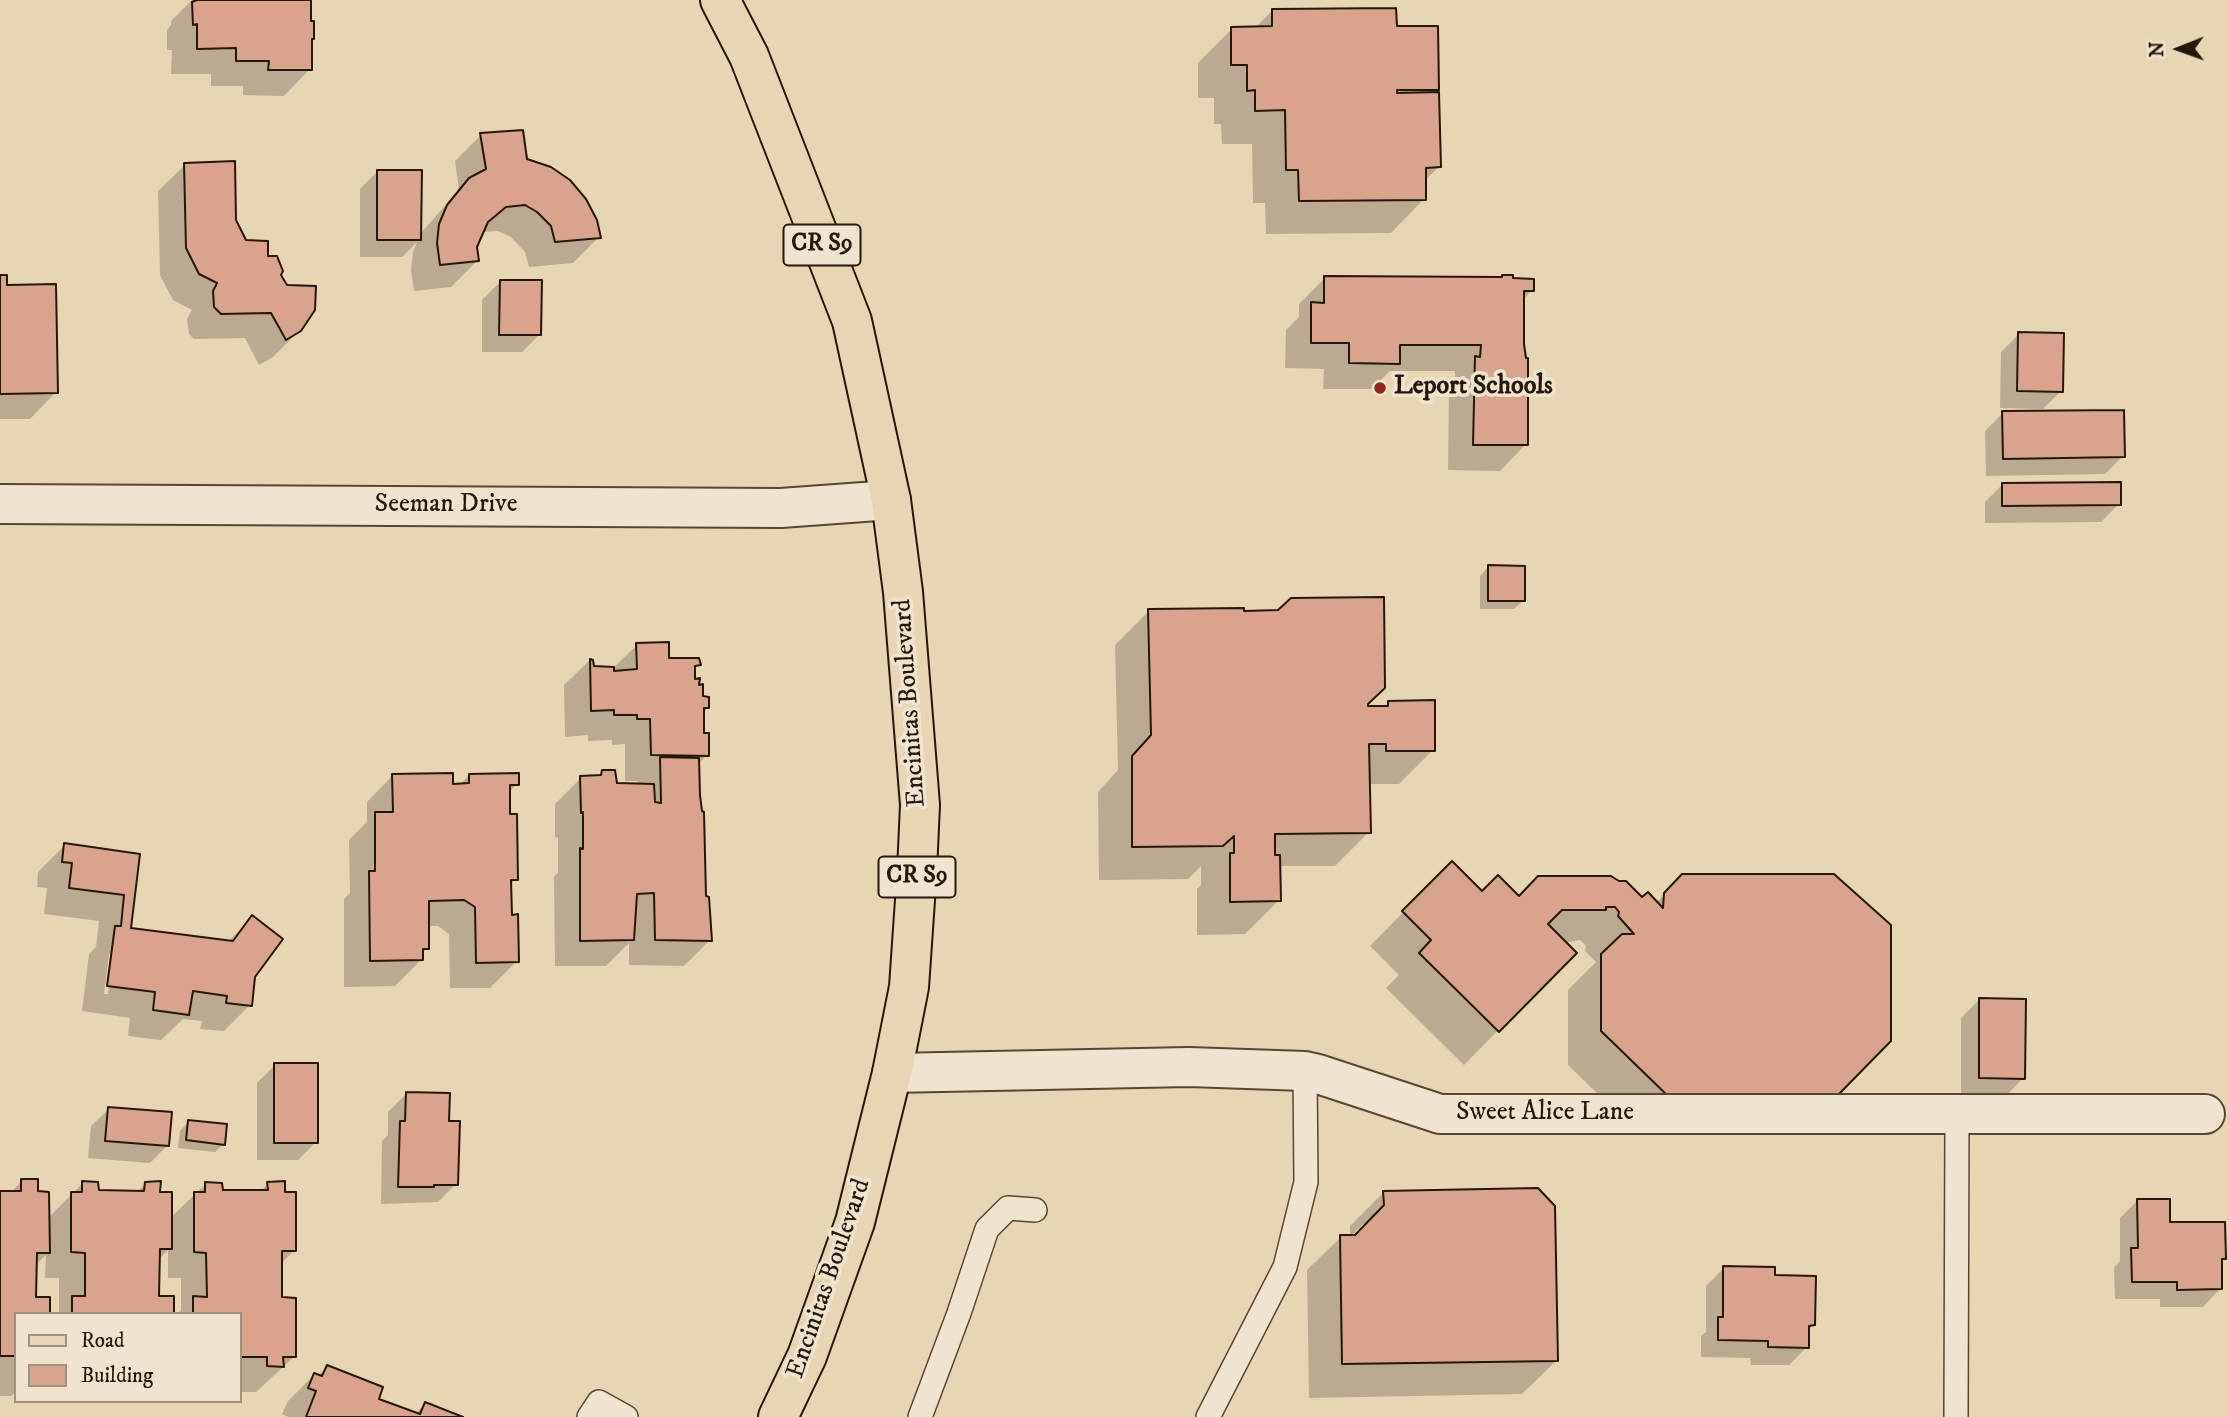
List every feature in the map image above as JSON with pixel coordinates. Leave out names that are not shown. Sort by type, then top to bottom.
[{"type":"main road","name":"Encinitas Boulevard","points":[[720,0],[749,56],[852,321],[891,500],[903,592],[920,805],[909,987],[892,1073],[855,1222],[807,1356],[778,1417]]},
{"type":"street","name":"Seeman Drive","points":[[0,504],[781,508],[891,500]]},
{"type":"street","name":"Sweet Alice Lane","points":[[892,1073],[1189,1067],[1305,1071],[1440,1114],[2205,1114]]},
{"type":"lane","points":[[1208,1417],[1285,1266],[1306,1182],[1305,1071]]},
{"type":"lane","points":[[1956,1417],[1957,1114]]},
{"type":"lane","points":[[920,1417],[959,1313],[986,1229],[1008,1208],[1035,1210]]},
{"type":"lane","points":[[589,1417],[598,1402],[626,1417]]},
{"type":"building","points":[[311,0],[311,21],[314,21],[312,70],[268,70],[269,61],[236,61],[236,48],[197,49],[197,24],[193,25],[192,2]]},
{"type":"building","points":[[1396,8],[1397,26],[1438,26],[1439,90],[1397,90],[1397,93],[1439,92],[1441,167],[1426,168],[1426,200],[1299,201],[1298,170],[1286,170],[1285,110],[1255,111],[1255,90],[1247,91],[1247,65],[1231,65],[1231,27],[1272,26],[1272,9]]},
{"type":"building","points":[[523,130],[527,159],[551,167],[570,180],[586,199],[597,220],[601,238],[555,242],[551,226],[537,212],[525,205],[506,207],[488,222],[477,247],[479,261],[440,265],[437,243],[439,224],[447,205],[469,178],[486,169],[480,133]]},
{"type":"building","points":[[235,161],[236,220],[246,240],[268,241],[268,256],[277,256],[283,271],[281,275],[287,285],[316,286],[315,310],[301,331],[286,340],[271,313],[221,314],[214,307],[213,291],[217,283],[199,274],[186,248],[184,163]]},
{"type":"building","points":[[377,170],[422,170],[421,240],[377,240]]},
{"type":"building","points":[[0,275],[7,275],[7,285],[56,284],[58,393],[0,394]]},
{"type":"building","points":[[1502,275],[1534,279],[1534,291],[1524,291],[1524,344],[1528,358],[1528,445],[1473,445],[1475,356],[1480,357],[1481,345],[1400,345],[1400,364],[1349,363],[1349,343],[1311,343],[1311,302],[1324,303],[1324,276]]},
{"type":"building","points":[[500,280],[542,280],[541,335],[499,335]]},
{"type":"building","points":[[2018,332],[2064,333],[2063,392],[2017,391]]},
{"type":"building","points":[[2124,410],[2125,457],[2003,459],[2002,411]]},
{"type":"building","points":[[2121,482],[2121,505],[2002,506],[2002,483]]},
{"type":"building","points":[[1488,565],[1525,566],[1525,601],[1488,601]]},
{"type":"building","points":[[1384,597],[1385,688],[1368,706],[1388,706],[1388,701],[1435,700],[1435,751],[1386,751],[1386,744],[1369,744],[1371,833],[1275,834],[1275,855],[1280,855],[1281,901],[1230,902],[1230,853],[1234,853],[1234,836],[1223,846],[1132,847],[1132,756],[1151,735],[1148,609],[1278,610],[1291,598]]},
{"type":"building","points":[[669,642],[669,658],[699,658],[701,665],[695,666],[695,679],[700,678],[699,685],[703,684],[703,696],[709,697],[709,708],[704,708],[704,733],[709,733],[709,756],[651,755],[650,719],[637,719],[637,715],[614,715],[614,710],[591,711],[590,659],[593,660],[594,666],[614,667],[614,671],[637,669],[636,643]]},
{"type":"building","points":[[660,757],[699,758],[700,795],[704,812],[706,896],[709,897],[712,941],[655,940],[654,893],[637,894],[634,940],[580,941],[580,848],[583,849],[583,812],[581,813],[580,776],[601,775],[602,770],[615,770],[617,783],[654,784],[655,802],[661,803]]},
{"type":"building","points":[[453,773],[453,784],[469,783],[469,774],[519,773],[519,785],[510,785],[510,814],[517,814],[518,880],[511,880],[512,915],[518,914],[519,962],[476,963],[475,907],[464,900],[429,901],[429,949],[423,949],[423,960],[370,961],[369,871],[375,871],[375,812],[393,812],[392,774]]},
{"type":"building","points":[[64,843],[140,854],[131,928],[233,941],[252,915],[283,939],[255,977],[252,1006],[226,1003],[227,996],[193,991],[189,1015],[153,1010],[155,992],[107,986],[115,926],[121,926],[124,895],[69,888],[72,863],[62,862]]},
{"type":"building","points":[[1452,861],[1482,891],[1498,875],[1519,896],[1538,876],[1611,876],[1619,881],[1626,881],[1642,897],[1648,892],[1663,908],[1664,893],[1682,874],[1834,874],[1891,925],[1891,1041],[1838,1095],[1667,1095],[1601,1031],[1601,954],[1622,934],[1634,934],[1618,916],[1619,912],[1615,907],[1606,907],[1606,910],[1562,910],[1548,924],[1577,953],[1499,1032],[1419,953],[1431,940],[1402,911]]},
{"type":"building","points":[[1979,998],[2026,999],[2025,1079],[1979,1078]]},
{"type":"building","points":[[274,1063],[318,1063],[318,1143],[274,1143]]},
{"type":"building","points":[[406,1092],[450,1093],[449,1121],[460,1121],[458,1185],[398,1187],[400,1121],[405,1121]]},
{"type":"building","points":[[108,1107],[172,1112],[169,1146],[105,1141]]},
{"type":"building","points":[[188,1120],[227,1124],[225,1145],[186,1140]]},
{"type":"building","points":[[21,1179],[38,1179],[38,1191],[49,1192],[50,1253],[37,1253],[36,1297],[50,1297],[50,1312],[14,1312],[14,1356],[0,1356],[0,1191],[21,1191]]},
{"type":"building","points":[[82,1181],[98,1182],[99,1190],[144,1191],[145,1182],[161,1181],[160,1192],[172,1192],[172,1249],[160,1249],[159,1296],[174,1296],[174,1312],[72,1312],[72,1296],[85,1296],[85,1253],[71,1252],[71,1192],[82,1192]]},
{"type":"building","points":[[285,1181],[285,1192],[296,1192],[296,1251],[282,1251],[282,1297],[296,1298],[296,1357],[283,1357],[284,1367],[267,1366],[267,1357],[242,1357],[242,1312],[193,1312],[193,1296],[207,1297],[206,1253],[194,1252],[194,1192],[205,1192],[205,1182],[222,1183],[223,1190],[268,1190],[267,1182]]},
{"type":"building","points":[[1538,1188],[1555,1206],[1558,1361],[1342,1364],[1340,1235],[1355,1235],[1384,1205],[1383,1191]]},
{"type":"building","points":[[2137,1199],[2170,1199],[2170,1222],[2225,1222],[2226,1259],[2222,1259],[2222,1289],[2177,1290],[2177,1282],[2132,1282],[2131,1248],[2138,1248]]},
{"type":"building","points":[[1723,1266],[1775,1267],[1775,1275],[1816,1276],[1815,1325],[1809,1326],[1809,1348],[1768,1347],[1768,1341],[1718,1340],[1718,1317],[1723,1317]]},
{"type":"building","points":[[327,1365],[383,1387],[379,1399],[420,1414],[425,1402],[463,1417],[306,1417],[316,1391],[308,1388],[314,1373],[322,1376]]},
{"type":"place","name":"Leport Schools","points":[[1380,388]]}]
